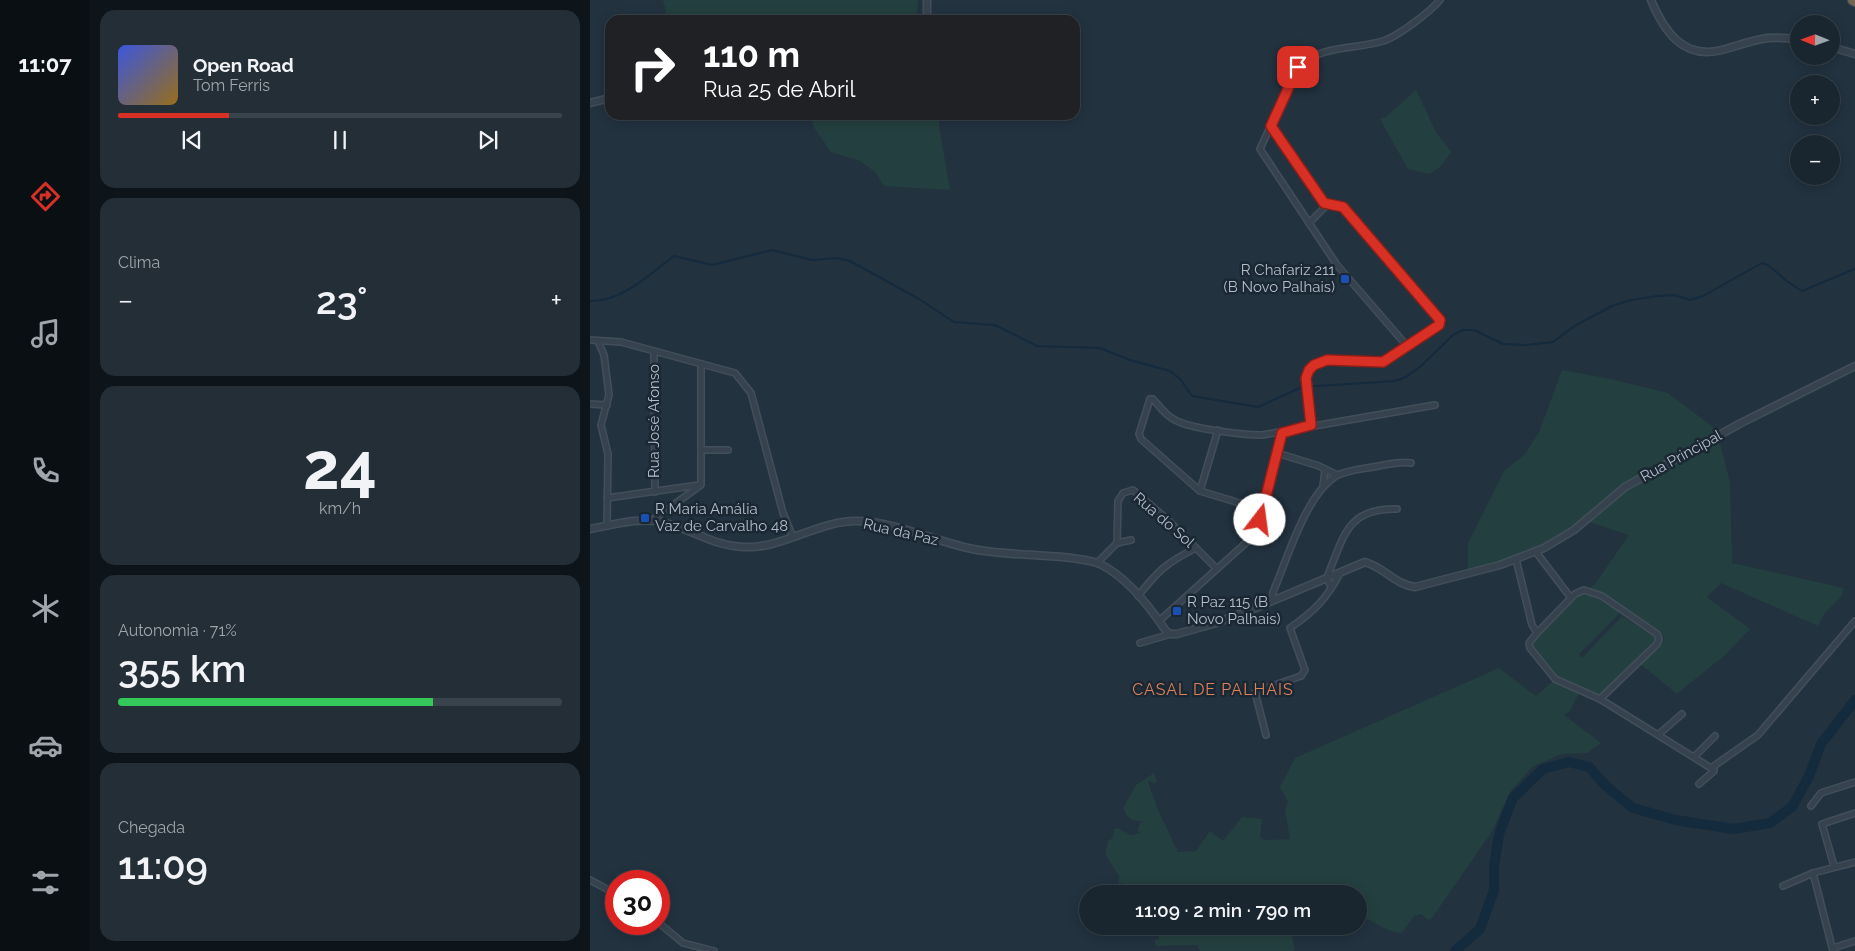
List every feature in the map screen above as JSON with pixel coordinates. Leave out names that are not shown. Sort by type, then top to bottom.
[{"type":"street","points":[[926,0],[927,15]]},
{"type":"street","points":[[1407,346],[1337,265],[1261,153],[1261,145],[1302,62],[1337,48],[1381,42],[1393,37],[1440,0]]},
{"type":"street","points":[[1651,0],[1668,33],[1681,44],[1694,51],[1720,51],[1768,38],[1790,39]]},
{"type":"street","points":[[1840,50],[1855,54]]},
{"type":"street","points":[[590,103],[605,99]]},
{"type":"street","points":[[1271,126],[1321,199],[1328,204],[1343,207],[1440,320],[1439,325],[1383,362],[1327,360],[1320,362],[1309,370],[1306,383],[1311,425]]},
{"type":"street","points":[[1309,223],[1328,204]]},
{"type":"street","points":[[590,340],[621,342],[735,374],[750,394],[783,513],[793,537]]},
{"type":"street","points":[[598,341],[604,354],[609,395],[601,425],[608,454],[607,526]]},
{"type":"street","name":"Rua José Afonso","points":[[654,350],[654,492]]},
{"type":"street","points":[[701,364],[701,485]]},
{"type":"street","name":"Rua Principal","points":[[1340,573],[1365,562],[1378,566],[1404,586],[1416,587],[1500,565],[1536,552],[1574,530],[1625,487],[1726,431],[1855,366]]},
{"type":"street","points":[[1264,510],[1200,490],[1139,437],[1150,399],[1153,399],[1174,420],[1245,435],[1282,433],[1311,425],[1434,405]]},
{"type":"street","points":[[590,404],[607,405]]},
{"type":"street","points":[[1200,490],[1218,430]]},
{"type":"street","points":[[1159,621],[1248,541],[1264,510],[1282,433]]},
{"type":"street","points":[[701,450],[728,450]]},
{"type":"street","points":[[1277,453],[1319,466],[1337,475]]},
{"type":"street","points":[[1272,601],[1273,592],[1310,504],[1323,487],[1337,475],[1355,470],[1402,462],[1411,463]]},
{"type":"street","points":[[1323,487],[1325,470]]},
{"type":"street","points":[[608,498],[701,485]]},
{"type":"street","points":[[651,521],[701,485]]},
{"type":"street","name":"Rua do Sol","points":[[1117,543],[1118,500],[1122,493],[1132,490],[1168,520],[1217,569]]},
{"type":"street","points":[[1331,588],[1327,577],[1352,522],[1368,512],[1397,509]]},
{"type":"street","name":"Rua da Paz","points":[[590,529],[644,520],[661,522],[687,530],[706,540],[726,546],[746,548],[782,541],[808,531],[857,521],[881,524],[971,549],[1058,556],[1097,563],[1124,581],[1171,634]]},
{"type":"street","points":[[1097,563],[1117,543],[1131,540]]},
{"type":"street","points":[[1138,596],[1159,570],[1172,560],[1196,548]]},
{"type":"street","points":[[1536,552],[1571,598]]},
{"type":"street","points":[[1516,559],[1532,625],[1537,632]]},
{"type":"street","points":[[1140,643],[1216,623],[1340,573]]},
{"type":"street","points":[[1266,735],[1255,692],[1301,676],[1305,670],[1290,628],[1314,610],[1340,573]]},
{"type":"street","points":[[1600,699],[1657,644],[1659,639],[1657,634],[1593,592],[1584,590],[1571,598],[1537,632],[1529,643],[1530,648],[1556,679],[1600,699],[1711,768],[1714,768]]},
{"type":"street","points":[[1699,784],[1714,772],[1714,768],[1758,735],[1855,621]]},
{"type":"street","points":[[1659,734],[1682,714]]},
{"type":"street","points":[[1694,757],[1715,736]]},
{"type":"street","points":[[1811,806],[1821,793],[1855,782]]},
{"type":"street","points":[[1834,866],[1822,824],[1855,813]]},
{"type":"street","points":[[1783,886],[1834,866],[1855,862]]},
{"type":"street","points":[[1813,873],[1833,950],[1855,940]]},
{"type":"street","points":[[590,880],[605,888]]},
{"type":"street","points":[[670,932],[683,943],[714,951]]},
{"type":"green space","points":[[663,0],[918,0],[917,15],[667,15]]},
{"type":"green space","points":[[1416,90],[1436,132],[1451,152],[1440,167],[1430,174],[1408,169],[1380,119],[1386,117]]},
{"type":"green space","points":[[812,120],[939,120],[950,190],[884,186],[875,172],[860,161],[831,152],[813,126]]},
{"type":"green space","points":[[1562,370],[1606,378],[1668,393],[1717,430],[1730,483],[1732,563],[1844,588],[1842,596],[1824,614],[1818,626],[1721,583],[1707,597],[1750,629],[1725,655],[1677,694],[1639,663],[1665,638],[1621,609],[1616,617],[1579,654],[1582,658],[1622,616],[1657,638],[1603,693],[1596,696],[1579,693],[1570,711],[1564,715],[1601,743],[1587,753],[1561,754],[1532,767],[1510,792],[1491,833],[1432,918],[1428,920],[1421,914],[1414,916],[1402,933],[1384,928],[1367,919],[1367,885],[1123,885],[1118,883],[1119,876],[1105,854],[1108,842],[1113,837],[1114,829],[1117,828],[1131,835],[1140,833],[1137,830],[1141,821],[1129,818],[1123,808],[1136,785],[1154,773],[1157,782],[1148,782],[1158,810],[1178,852],[1196,851],[1210,831],[1223,841],[1242,817],[1262,819],[1260,837],[1265,840],[1290,839],[1285,811],[1288,802],[1280,787],[1295,758],[1499,668],[1536,696],[1554,680],[1531,648],[1533,640],[1571,602],[1595,584],[1629,535],[1589,522],[1546,551],[1513,565],[1468,569],[1468,543],[1504,471],[1525,454],[1539,432]]},
{"type":"green space","points":[[1159,935],[1292,935],[1295,950],[1200,951],[1197,945],[1156,946],[1154,940],[1159,939]]},
{"type":"waterway","points":[[590,301],[602,300],[624,292],[635,286],[674,256],[712,265],[772,250],[812,260],[836,258],[850,261],[919,299],[954,322],[995,325],[1037,346],[1100,348],[1130,360],[1170,371],[1181,380],[1192,396],[1258,407],[1302,387],[1395,381],[1406,377],[1421,366],[1453,335],[1463,330],[1474,330],[1503,344],[1526,345],[1553,342],[1576,325],[1612,306],[1631,300],[1658,296],[1674,295],[1690,300],[1703,296],[1762,263],[1768,265],[1802,291],[1855,269]]},
{"type":"waterway","points":[[1455,951],[1480,929],[1494,890],[1494,867],[1499,834],[1513,798],[1543,769],[1569,762],[1589,767],[1605,785],[1633,808],[1676,820],[1733,829],[1770,823],[1792,807],[1809,776],[1821,744],[1855,700]]},
{"type":"place","name":"R Chafariz 211 (B Novo Palhais)","points":[[1345,279]]},
{"type":"place","name":"R Maria Amália Vaz de Carvalho 48","points":[[645,518]]},
{"type":"place","name":"R Paz 115 (B Novo Palhais)","points":[[1177,611]]},
{"type":"district","name":"CASAL DE PALHAIS","points":[[1213,689]]},
{"type":"route","points":[[1260,520],[1282,433],[1311,425],[1306,383],[1309,370],[1314,365],[1327,360],[1383,362],[1439,325],[1440,320],[1343,207],[1324,203],[1271,126],[1298,67]]}]
